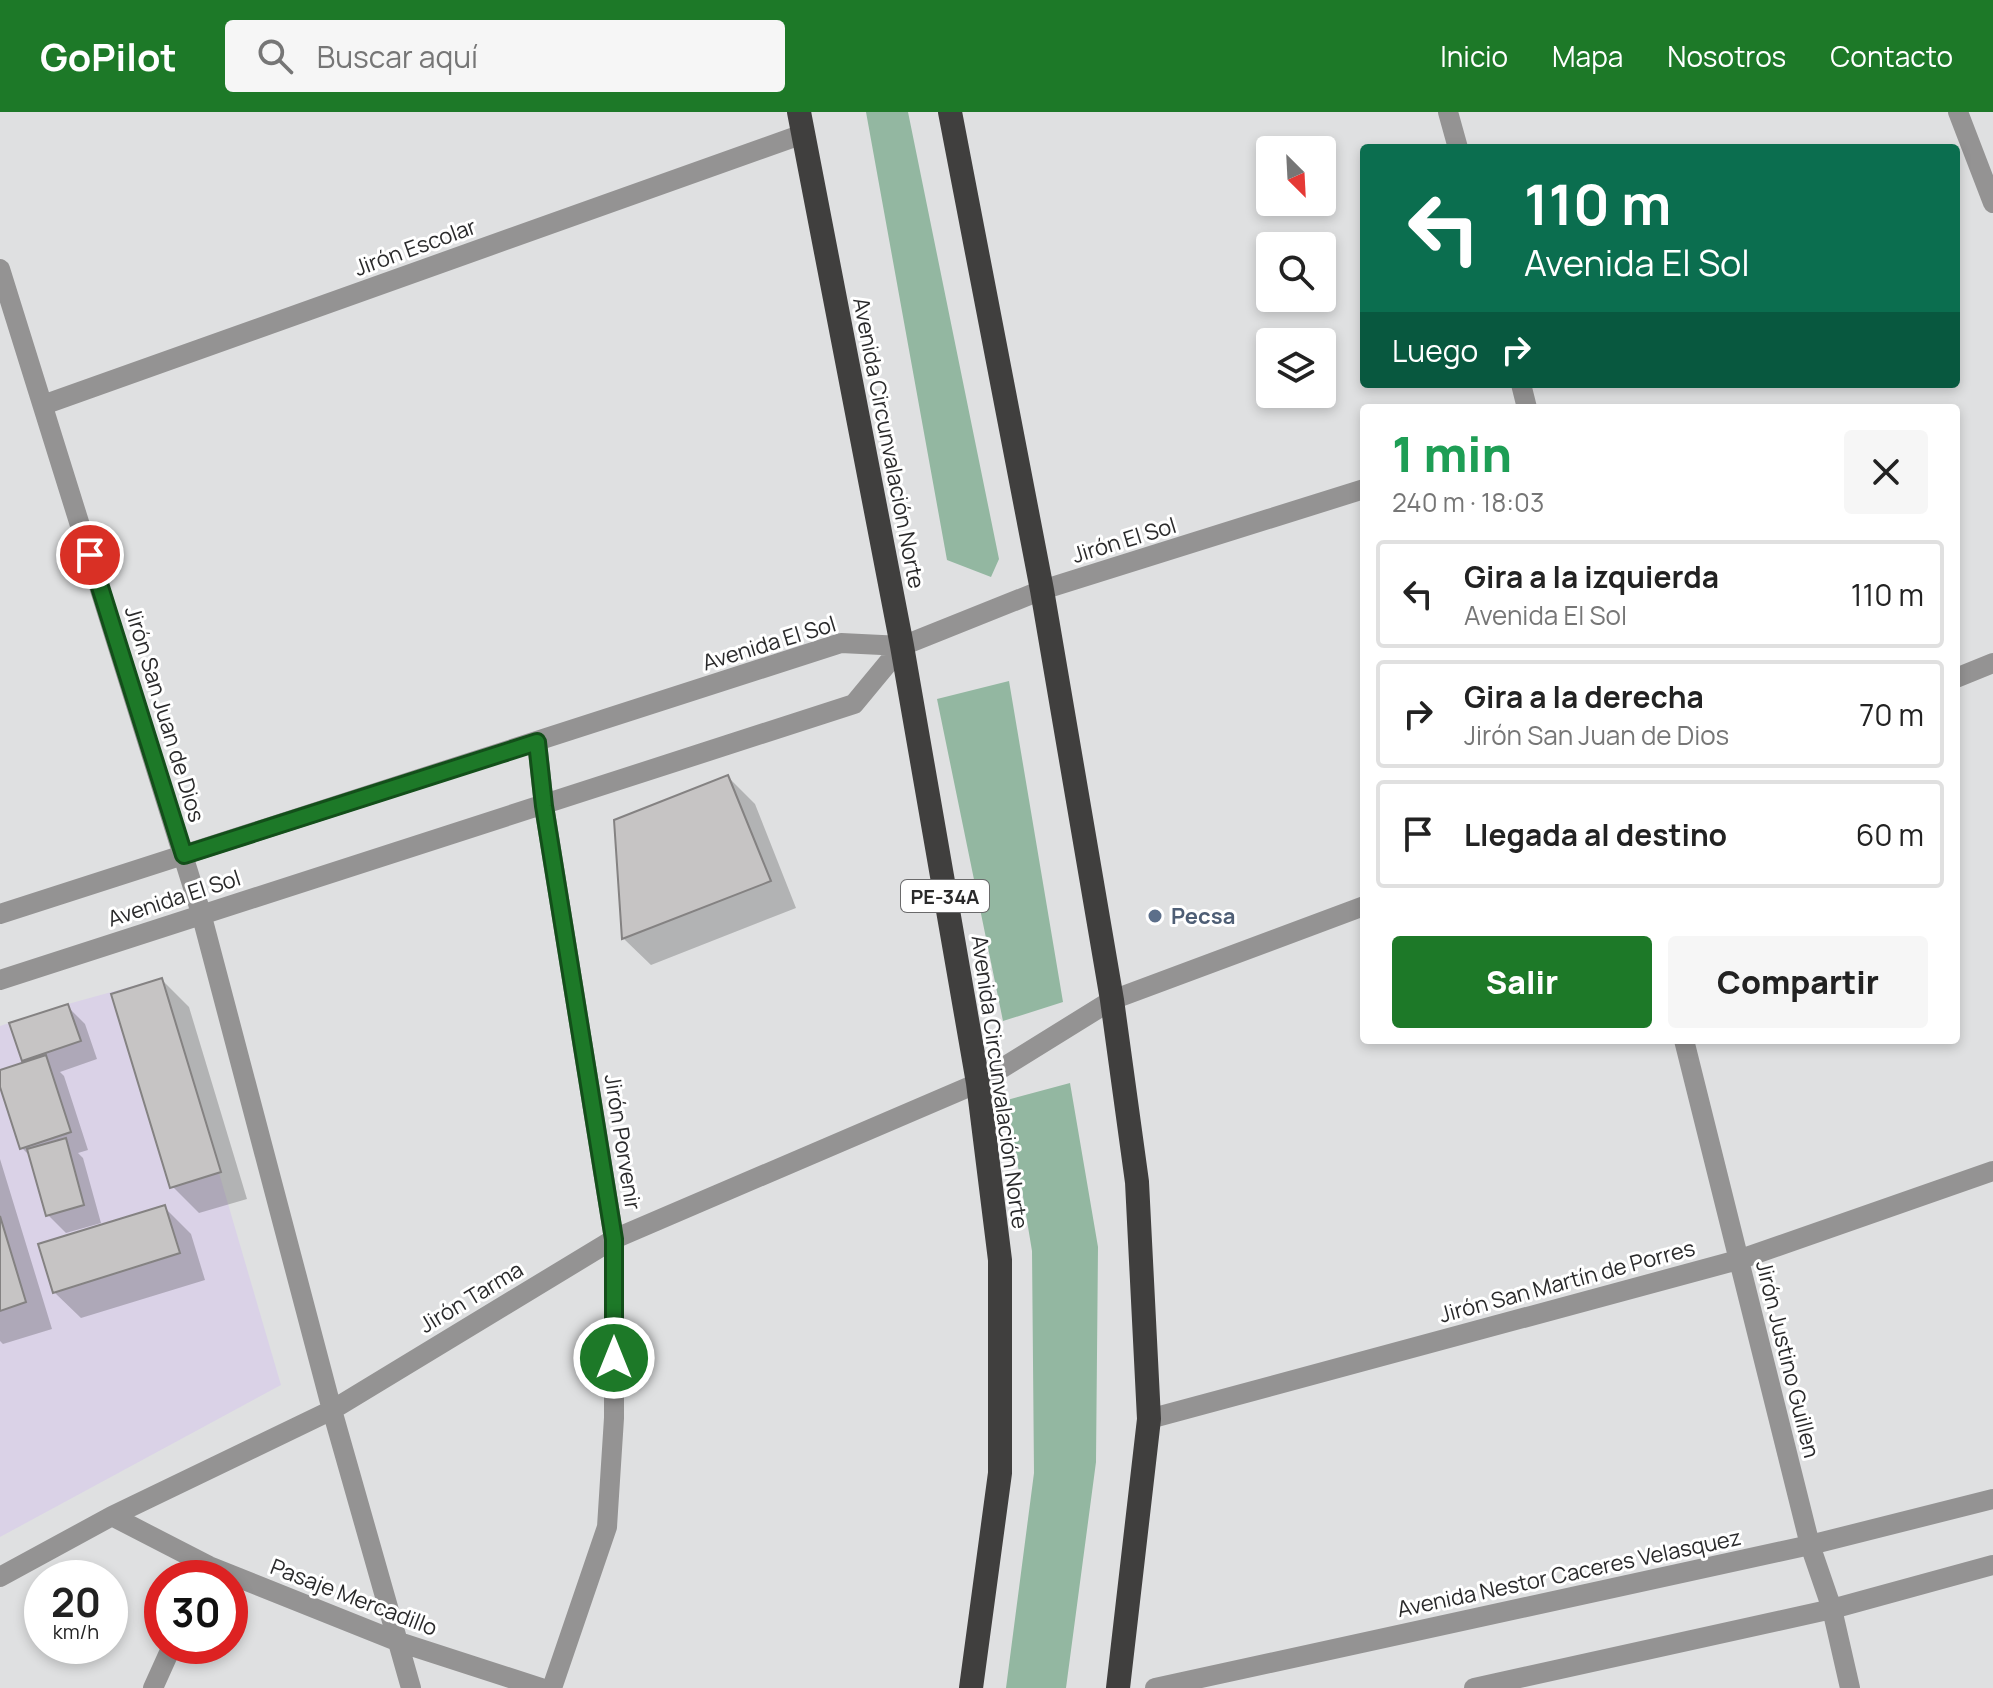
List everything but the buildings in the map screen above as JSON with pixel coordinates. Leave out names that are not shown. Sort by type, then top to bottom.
[{"type":"highway","points":[[950,112],[1042,590],[1112,1000],[1137,1182],[1149,1419],[1118,1688]]},
{"type":"highway","name":"Avenida Circunvalación Norte","points":[[801,123],[902,646],[978,1083],[1000,1260],[1000,1473],[971,1688]]},
{"type":"street","points":[[1448,112],[1457,144]]},
{"type":"street","points":[[1958,112],[1993,203]]},
{"type":"street","name":"Jirón Escolar","points":[[43,405],[801,123]]},
{"type":"street","name":"Jirón San Juan de Dios","points":[[0,269],[201,913],[332,1410],[411,1688]]},
{"type":"street","name":"Jirón El Sol","points":[[902,646],[1042,590],[1360,490]]},
{"type":"street","name":"Avenida El Sol","points":[[0,914],[841,643],[902,646]]},
{"type":"street","name":"Avenida El Sol","points":[[0,980],[854,704],[902,646]]},
{"type":"street","points":[[1960,676],[1993,663]]},
{"type":"street","name":"Jirón Porvenir","points":[[537,742],[544,806],[614,1239],[614,1418],[607,1527],[552,1688]]},
{"type":"street","name":"Jirón Tarma","points":[[0,1577],[112,1516],[332,1410],[614,1239],[978,1083],[1112,1000],[1360,907]]},
{"type":"street","name":"Jirón Justino Guillen","points":[[1685,1044],[1810,1545],[1832,1609],[1850,1688]]},
{"type":"street","name":"Jirón San Martín de Porres","points":[[1149,1419],[1738,1260],[1993,1171]]},
{"type":"street","name":"Avenida Nestor Caceres Velasquez","points":[[1155,1688],[1810,1545],[1993,1499]]},
{"type":"street","name":"Pasaje Mercadillo","points":[[112,1516],[187,1560]]},
{"type":"street","points":[[1474,1688],[1832,1609],[1993,1565]]},
{"type":"street","name":"Pasaje Mercadillo","points":[[248,1587],[399,1642],[541,1688]]},
{"type":"street","points":[[153,1688],[164,1664]]},
{"type":"shaded area","points":[[162,978],[281,1385],[0,1537],[0,1026]]},
{"type":"green space","points":[[866,112],[908,112],[999,559],[991,577],[947,560]]},
{"type":"green space","points":[[1009,681],[1063,1002],[1003,1021],[937,699]]},
{"type":"green space","points":[[1070,1083],[1098,1247],[1096,1462],[1066,1688],[1006,1688],[1034,1473],[1032,1251],[1007,1100]]},
{"type":"place","name":"Pecsa","points":[[1155,916]]},
{"type":"route","points":[[90,555],[184,855],[537,742],[544,806],[614,1239],[614,1358]]}]
